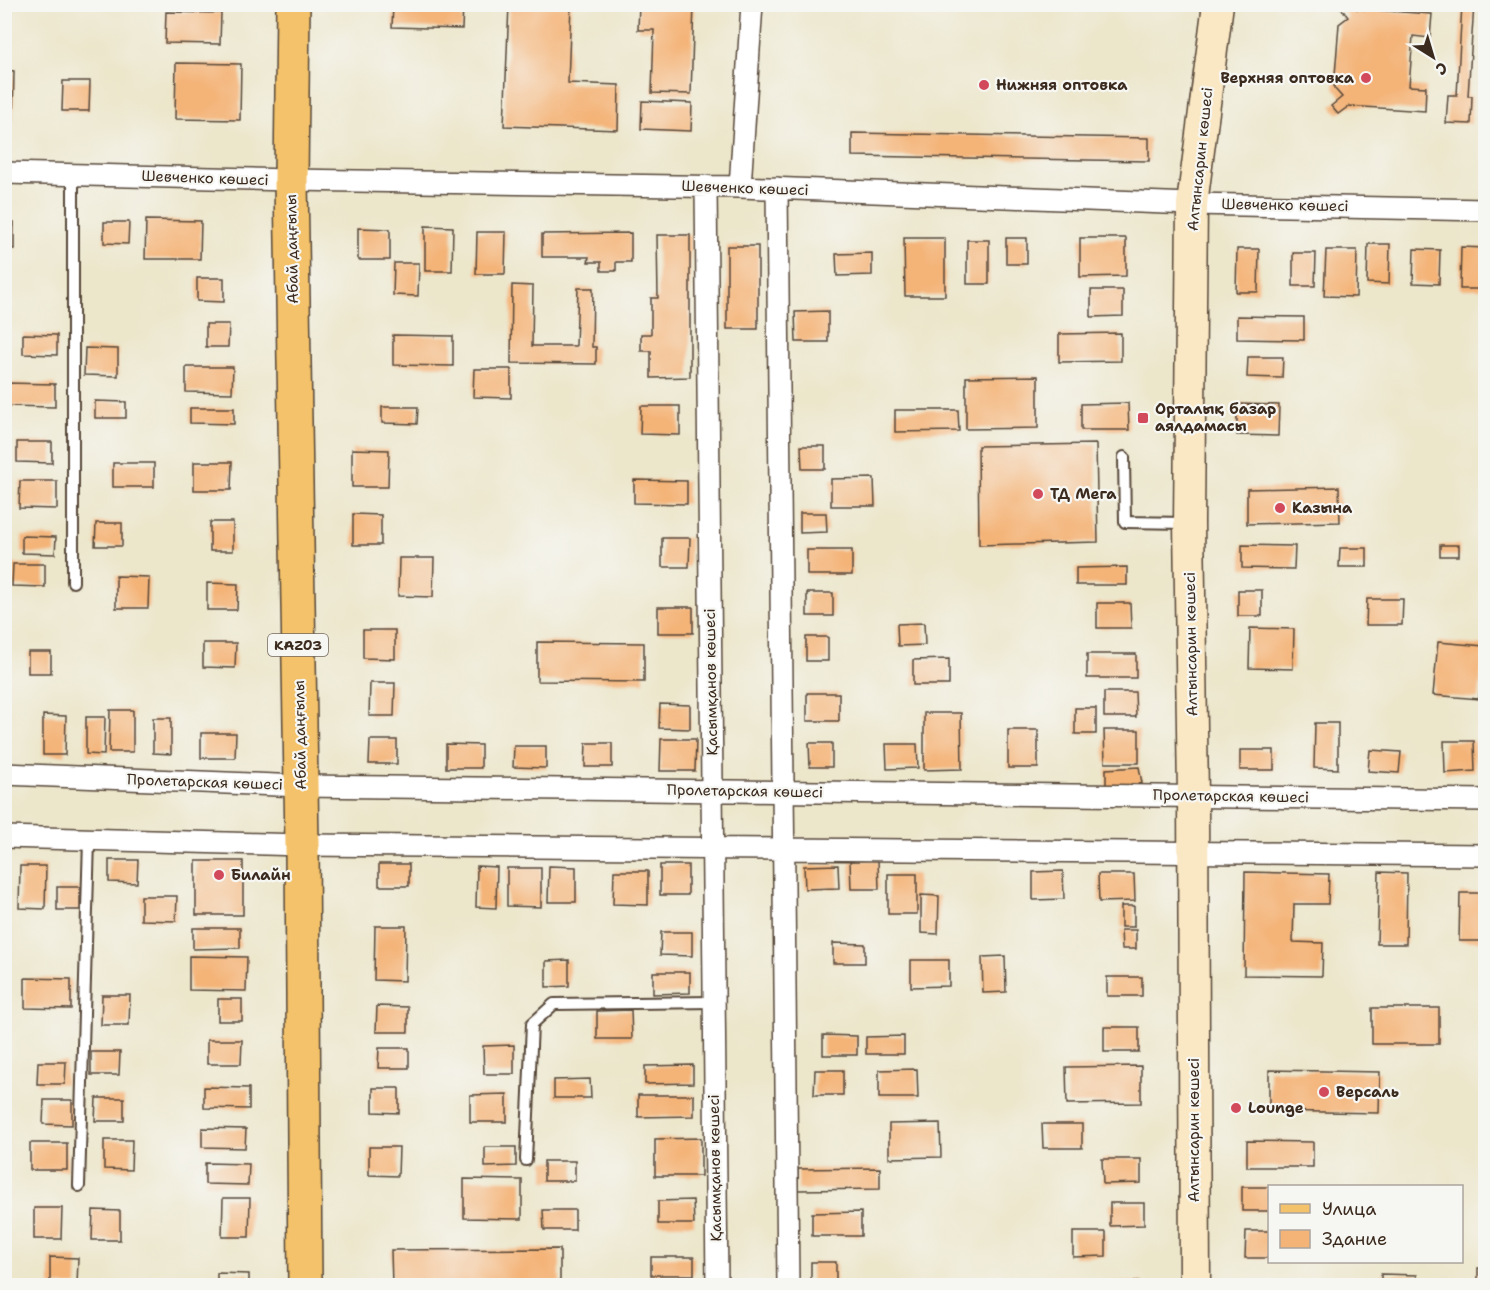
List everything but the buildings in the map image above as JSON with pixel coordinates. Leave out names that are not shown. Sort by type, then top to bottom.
[{"type":"main road","name":"Абай даңғылы","points":[[294,4],[291,180],[302,845],[305,1286]]},
{"type":"street","points":[[740,187],[752,4]]},
{"type":"street","name":"Алтынсарин көшесі","points":[[1195,1286],[1193,796],[1189,523],[1192,204],[1218,4]]},
{"type":"street","name":"Шевченко көшесі","points":[[4,173],[706,186],[1192,204],[1485,210]]},
{"type":"street","name":"Қасымқанов көшесі","points":[[706,186],[717,1286]]},
{"type":"street","points":[[777,188],[788,1286]]},
{"type":"street","name":"Пролетарская көшесі","points":[[4,774],[301,786],[1485,800]]},
{"type":"street","points":[[4,837],[302,845],[1485,855]]},
{"type":"lane","points":[[73,174],[73,582]]},
{"type":"lane","points":[[1124,457],[1125,522],[1189,523]]},
{"type":"lane","points":[[79,1186],[89,840]]},
{"type":"lane","points":[[526,1160],[532,1024],[554,1004],[714,1002]]},
{"type":"place","name":"Верхняя оптовка","points":[[1366,78]]},
{"type":"place","name":"Нижняя оптовка","points":[[984,85]]},
{"type":"place","name":"Орталық базар аялдамасы","points":[[1143,418]]},
{"type":"place","name":"ТД Мега","points":[[1038,494]]},
{"type":"place","name":"Казына","points":[[1280,508]]},
{"type":"place","name":"Билайн","points":[[219,875]]},
{"type":"place","name":"Версаль","points":[[1324,1092]]},
{"type":"place","name":"Lounge","points":[[1236,1108]]}]
